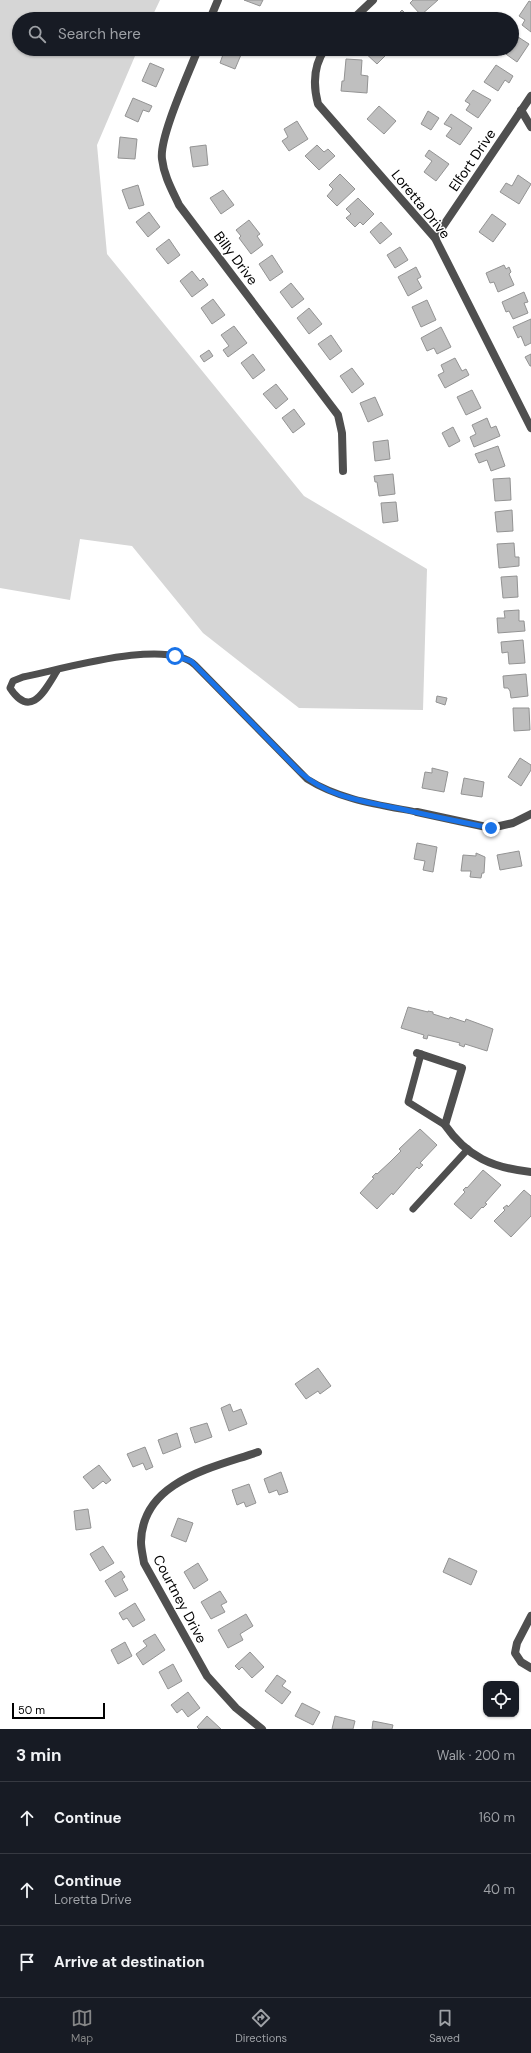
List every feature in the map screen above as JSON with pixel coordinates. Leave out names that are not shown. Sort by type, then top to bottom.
[{"type":"street","points":[[213,12],[218,0]]},
{"type":"street","points":[[360,12],[373,0]]},
{"type":"street","name":"Billy Drive","points":[[195,56],[164,140],[162,158],[166,178],[179,205],[338,415],[342,433],[343,471]]},
{"type":"street","name":"Loretta Drive","points":[[320,56],[315,73],[315,94],[318,104],[435,238],[531,428]]},
{"type":"street","name":"Elfort Drive","points":[[435,238],[531,96]]},
{"type":"street","points":[[521,110],[531,127]]},
{"type":"street","points":[[417,812],[491,828],[513,823],[531,814]]},
{"type":"street","points":[[419,1053],[462,1068],[445,1125],[456,1140],[486,1162],[507,1169],[531,1172]]},
{"type":"street","name":"Courtney Drive","points":[[258,1452],[189,1476],[160,1495],[144,1521],[141,1542],[144,1563],[207,1676],[236,1708],[262,1729]]},
{"type":"street","points":[[531,1616],[518,1643],[515,1653],[521,1662],[531,1668]]},
{"type":"lane","points":[[57,671],[43,695],[32,702],[23,701],[15,695],[10,688],[13,681],[23,677],[123,656],[175,656],[191,661],[307,779],[318,786],[344,796],[417,812]]},
{"type":"lane","points":[[419,1053],[408,1102],[445,1125]]},
{"type":"lane","points":[[413,1209],[468,1149]]},
{"type":"shaded area","points":[[0,0],[160,0],[154,12],[12,12],[12,56],[135,56],[97,145],[107,254],[304,496],[427,569],[423,710],[299,708],[203,633],[132,546],[80,539],[70,600],[0,588]]},
{"type":"building","points":[[244,0],[263,0],[260,6]]},
{"type":"building","points":[[413,0],[438,0],[424,12],[418,12],[410,3]]},
{"type":"building","points":[[529,1],[531,2],[531,32],[522,25],[525,20],[519,16]]},
{"type":"building","points":[[519,38],[529,44],[517,62],[509,56],[519,56]]},
{"type":"building","points":[[222,56],[240,56],[235,69],[220,63]]},
{"type":"building","points":[[368,56],[385,56],[377,64]]},
{"type":"building","points":[[346,59],[362,60],[361,75],[368,76],[367,93],[341,91],[342,81],[344,81]]},
{"type":"building","points":[[150,63],[164,69],[156,87],[142,81]]},
{"type":"building","points":[[496,65],[513,76],[509,83],[505,80],[498,91],[484,82]]},
{"type":"building","points":[[473,90],[491,100],[478,118],[466,110],[470,104],[465,101]]},
{"type":"building","points":[[133,98],[152,106],[149,112],[143,110],[138,122],[125,116]]},
{"type":"building","points":[[379,106],[396,121],[384,134],[367,119]]},
{"type":"building","points":[[428,111],[439,118],[431,130],[421,124]]},
{"type":"building","points":[[451,114],[472,128],[460,145],[446,136],[452,128],[444,124]]},
{"type":"building","points":[[297,121],[308,139],[289,151],[282,141],[288,137],[284,129]]},
{"type":"building","points":[[120,137],[137,139],[135,159],[118,158]]},
{"type":"building","points":[[206,145],[208,165],[193,167],[190,147]]},
{"type":"building","points":[[317,145],[324,152],[328,149],[335,156],[319,170],[305,156]]},
{"type":"building","points":[[429,150],[449,164],[436,181],[424,172],[432,161],[425,156]]},
{"type":"building","points":[[340,174],[355,189],[337,206],[327,196],[333,189],[329,185]]},
{"type":"building","points":[[518,175],[531,184],[519,204],[500,192],[506,183],[512,186]]},
{"type":"building","points":[[138,185],[144,205],[129,209],[122,190]]},
{"type":"building","points":[[223,190],[234,205],[221,214],[210,198]]},
{"type":"building","points":[[358,198],[374,214],[363,225],[360,222],[355,227],[346,218],[351,214],[346,209]]},
{"type":"building","points":[[149,212],[160,227],[148,237],[136,222]]},
{"type":"building","points":[[492,214],[506,224],[493,242],[479,232]]},
{"type":"building","points":[[249,220],[260,234],[257,236],[263,245],[251,254],[239,238],[241,236],[236,230]]},
{"type":"building","points":[[381,222],[392,234],[380,244],[370,232]]},
{"type":"building","points":[[169,239],[180,255],[168,264],[156,249]]},
{"type":"building","points":[[400,247],[408,260],[395,268],[387,255]]},
{"type":"building","points":[[272,255],[283,272],[270,281],[259,264]]},
{"type":"building","points":[[504,265],[506,269],[509,267],[511,272],[509,274],[514,285],[498,292],[494,282],[490,283],[486,273]]},
{"type":"building","points":[[416,267],[421,277],[417,279],[422,288],[408,296],[398,277]]},
{"type":"building","points":[[192,271],[200,281],[203,278],[208,285],[192,297],[180,281]]},
{"type":"building","points":[[291,283],[304,299],[292,308],[280,292]]},
{"type":"building","points":[[524,292],[528,302],[524,303],[528,313],[513,319],[509,311],[506,312],[502,302]]},
{"type":"building","points":[[213,299],[225,315],[212,324],[201,308]]},
{"type":"building","points":[[427,300],[436,320],[421,327],[412,307]]},
{"type":"building","points":[[309,308],[322,324],[309,334],[297,318]]},
{"type":"building","points":[[531,319],[531,343],[525,346],[521,336],[518,338],[513,327]]},
{"type":"building","points":[[234,326],[247,343],[228,357],[223,350],[229,346],[221,335]]},
{"type":"building","points":[[441,327],[451,347],[437,354],[434,348],[427,351],[421,338]]},
{"type":"building","points":[[331,335],[342,351],[330,360],[318,344]]},
{"type":"building","points":[[209,350],[213,356],[204,362],[200,356]]},
{"type":"building","points":[[253,354],[265,370],[253,379],[241,363]]},
{"type":"building","points":[[531,354],[531,366],[530,366],[525,357]]},
{"type":"building","points":[[455,358],[462,371],[466,369],[469,375],[445,388],[438,375],[444,372],[441,365]]},
{"type":"building","points":[[352,368],[364,384],[352,393],[340,376]]},
{"type":"building","points":[[276,384],[288,399],[276,409],[263,394]]},
{"type":"building","points":[[472,390],[481,408],[466,415],[457,397]]},
{"type":"building","points":[[375,397],[383,415],[368,422],[360,403]]},
{"type":"building","points":[[294,409],[305,424],[293,433],[282,418]]},
{"type":"building","points":[[487,418],[491,428],[496,426],[500,436],[474,447],[470,437],[476,434],[472,425]]},
{"type":"building","points":[[453,427],[460,441],[449,447],[442,433]]},
{"type":"building","points":[[388,440],[390,459],[375,461],[373,442]]},
{"type":"building","points":[[498,446],[505,466],[491,471],[487,460],[479,463],[475,454]]},
{"type":"building","points":[[393,474],[395,494],[379,496],[377,482],[375,482],[374,476]]},
{"type":"building","points":[[510,478],[511,500],[495,501],[493,479]]},
{"type":"building","points":[[396,502],[398,521],[383,523],[381,503]]},
{"type":"building","points":[[512,510],[513,531],[497,532],[495,512]]},
{"type":"building","points":[[514,543],[515,557],[519,557],[519,566],[499,568],[497,544]]},
{"type":"building","points":[[517,576],[518,597],[503,598],[501,577]]},
{"type":"building","points":[[519,610],[519,621],[524,621],[525,631],[498,633],[497,618],[505,618],[504,611]]},
{"type":"building","points":[[523,640],[525,663],[509,664],[508,652],[502,653],[501,642]]},
{"type":"building","points":[[526,674],[528,696],[511,698],[508,688],[504,688],[503,676]]},
{"type":"building","points":[[437,696],[447,698],[445,705],[436,702]]},
{"type":"building","points":[[513,708],[529,708],[530,730],[514,731]]},
{"type":"building","points":[[520,758],[531,765],[531,770],[521,786],[508,777]]},
{"type":"building","points":[[432,768],[448,772],[444,792],[422,788],[425,772],[432,773]]},
{"type":"building","points":[[464,778],[484,782],[482,797],[461,794]]},
{"type":"building","points":[[417,843],[437,847],[433,872],[423,870],[425,861],[414,859]]},
{"type":"building","points":[[519,851],[522,866],[500,870],[497,855]]},
{"type":"building","points":[[476,853],[485,857],[484,873],[482,873],[481,878],[470,877],[471,871],[461,871],[463,855],[476,856]]},
{"type":"building","points":[[408,1007],[433,1012],[433,1014],[449,1019],[450,1017],[465,1022],[466,1019],[493,1029],[487,1051],[465,1044],[464,1047],[459,1045],[460,1043],[428,1035],[427,1039],[423,1038],[424,1035],[401,1028]]},
{"type":"building","points":[[420,1129],[437,1145],[420,1163],[423,1165],[419,1169],[417,1167],[393,1195],[392,1193],[377,1209],[360,1193],[374,1178],[372,1177],[401,1151],[399,1149]]},
{"type":"building","points":[[483,1170],[501,1185],[485,1203],[487,1204],[483,1208],[482,1207],[471,1219],[454,1204],[465,1192],[463,1190],[466,1187],[467,1188]]},
{"type":"building","points":[[524,1190],[531,1196],[531,1216],[511,1237],[494,1221],[505,1210],[503,1208],[507,1205],[508,1207]]},
{"type":"building","points":[[318,1368],[331,1386],[320,1394],[318,1391],[306,1399],[295,1384]]},
{"type":"building","points":[[230,1404],[233,1412],[241,1409],[247,1424],[229,1431],[221,1408]]},
{"type":"building","points":[[207,1423],[212,1437],[195,1443],[190,1428]]},
{"type":"building","points":[[177,1433],[181,1447],[163,1454],[158,1440]]},
{"type":"building","points":[[145,1447],[153,1467],[146,1470],[143,1463],[133,1467],[127,1454]]},
{"type":"building","points":[[99,1465],[111,1480],[106,1484],[103,1481],[93,1489],[83,1477]]},
{"type":"building","points":[[281,1472],[288,1492],[279,1495],[277,1490],[269,1493],[264,1479]]},
{"type":"building","points":[[249,1484],[256,1503],[246,1507],[244,1502],[237,1505],[232,1490]]},
{"type":"building","points":[[88,1509],[91,1528],[76,1530],[74,1511]]},
{"type":"building","points":[[178,1518],[193,1523],[186,1542],[171,1536]]},
{"type":"building","points":[[103,1546],[114,1563],[100,1571],[90,1554]]},
{"type":"building","points":[[449,1558],[477,1571],[471,1585],[443,1572]]},
{"type":"building","points":[[198,1563],[208,1580],[194,1589],[184,1572]]},
{"type":"building","points":[[121,1571],[125,1577],[122,1579],[128,1590],[115,1597],[105,1581]]},
{"type":"building","points":[[220,1591],[227,1602],[221,1605],[225,1612],[211,1619],[201,1602]]},
{"type":"building","points":[[135,1603],[145,1620],[133,1627],[127,1618],[123,1620],[119,1613]]},
{"type":"building","points":[[246,1614],[253,1626],[240,1634],[243,1640],[228,1648],[218,1630]]},
{"type":"building","points":[[155,1634],[165,1650],[143,1665],[136,1654],[147,1646],[143,1641]]},
{"type":"building","points":[[125,1642],[132,1656],[118,1664],[111,1650]]},
{"type":"building","points":[[250,1652],[264,1667],[252,1678],[242,1667],[239,1670],[235,1666]]},
{"type":"building","points":[[173,1664],[182,1681],[168,1689],[159,1672]]},
{"type":"building","points":[[277,1675],[286,1681],[282,1686],[291,1692],[282,1704],[265,1691]]},
{"type":"building","points":[[188,1692],[200,1708],[188,1717],[182,1709],[177,1713],[171,1705]]},
{"type":"building","points":[[302,1703],[320,1712],[313,1725],[295,1716]]},
{"type":"building","points":[[207,1716],[221,1729],[199,1729],[197,1727]]},
{"type":"building","points":[[335,1716],[355,1721],[353,1729],[332,1729]]},
{"type":"building","points":[[373,1721],[393,1725],[392,1729],[372,1729]]},
{"type":"route","points":[[175,656],[191,661],[307,779],[318,786],[331,792],[367,802],[491,828]]}]
